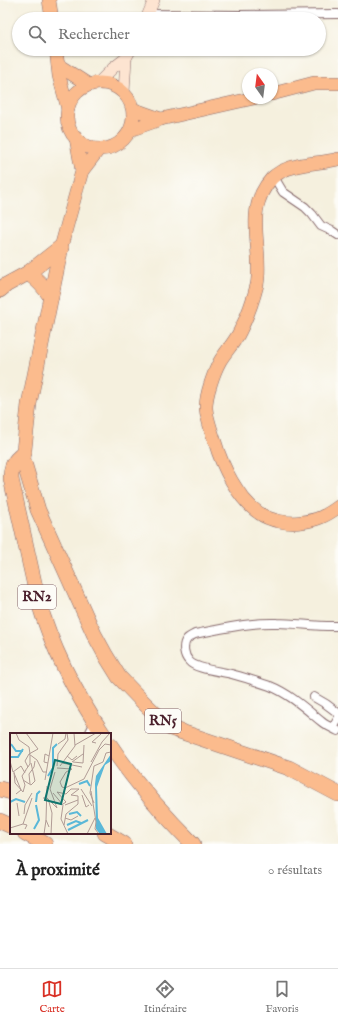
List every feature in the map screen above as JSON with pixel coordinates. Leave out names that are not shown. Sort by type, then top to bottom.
[{"type":"highway","points":[[0,290],[28,273],[61,247]]},
{"type":"highway","points":[[24,452],[29,404],[61,247]]},
{"type":"highway","points":[[28,273],[36,278],[51,297]]},
{"type":"highway","name":"RN2","points":[[24,452],[13,463],[10,479],[41,612],[64,667],[91,717],[96,731]]},
{"type":"highway","name":"RN5","points":[[24,452],[23,459],[38,510],[94,634],[119,677],[170,728],[289,768],[338,794]]},
{"type":"highway","points":[[111,746],[143,790],[179,831],[193,844]]},
{"type":"highway","points":[[0,789],[10,792]]},
{"type":"highway","points":[[0,822],[10,826]]},
{"type":"highway","points":[[27,834],[45,844]]},
{"type":"highway","points":[[107,834],[124,844]]},
{"type":"main road","points":[[50,0],[51,12]]},
{"type":"main road","points":[[57,56],[61,85],[68,109]]},
{"type":"main road","points":[[58,65],[94,84]]},
{"type":"main road","points":[[278,92],[314,83],[338,83]]},
{"type":"main road","points":[[94,84],[108,84],[117,87],[124,93],[130,100],[133,109],[133,118],[130,130],[121,141],[106,148],[98,148],[82,143],[71,132],[68,125],[68,109],[70,101],[81,88],[94,84]]},
{"type":"main road","points":[[130,130],[161,119],[242,101]]},
{"type":"main road","points":[[133,109],[161,119]]},
{"type":"main road","points":[[76,138],[82,171]]},
{"type":"main road","points":[[61,247],[82,171],[98,148]]},
{"type":"main road","points":[[338,159],[301,164],[291,167],[274,176],[265,187],[256,210],[258,265],[257,284],[252,302],[240,332],[220,362],[214,374],[206,407],[217,450],[227,474],[236,489],[259,514],[278,521],[295,523],[315,520],[338,507]]},
{"type":"street","points":[[149,12],[154,0]]},
{"type":"street","points":[[326,14],[338,14]]},
{"type":"street","points":[[94,84],[127,56]]},
{"type":"street","points":[[124,93],[129,56]]},
{"type":"street","points":[[274,176],[283,192],[305,207],[321,226],[338,235]]},
{"type":"street","points":[[338,626],[256,623],[195,634],[187,639],[184,647],[185,656],[189,662],[196,666],[213,671],[234,674],[271,687],[287,695],[335,730],[338,719]]},
{"type":"street","points":[[314,697],[338,713]]}]
